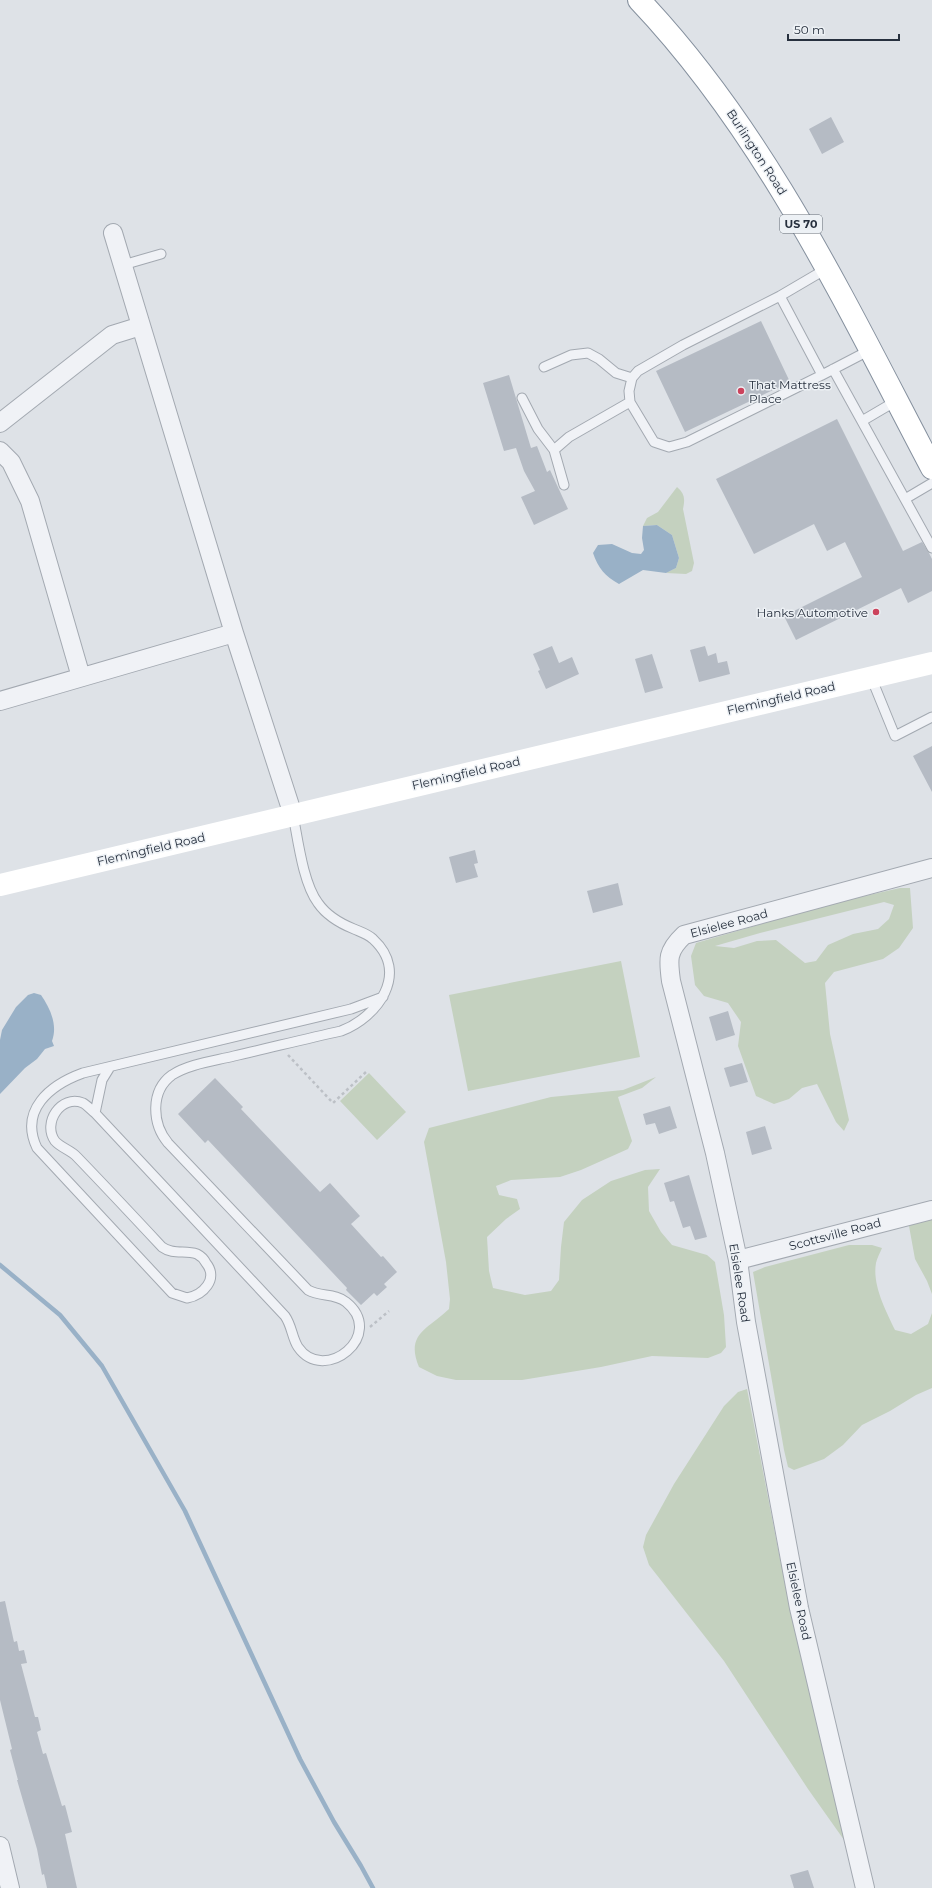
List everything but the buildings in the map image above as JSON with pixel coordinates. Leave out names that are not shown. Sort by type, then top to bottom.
[{"type":"main road","name":"Burlington Road","points":[[639,0],[692,60],[725,104],[785,195],[870,350],[932,468]]},
{"type":"main road","name":"Flemingfield Road","points":[[0,884],[932,663]]},
{"type":"street","points":[[113,233],[234,633],[293,815]]},
{"type":"street","points":[[0,422],[112,334],[142,326]]},
{"type":"street","points":[[0,451],[11,462],[30,501],[82,677]]},
{"type":"street","points":[[0,701],[234,633]]},
{"type":"street","name":"Elsielee Road","points":[[865,1888],[799,1608],[746,1322],[738,1260],[715,1153],[671,981],[668,961],[672,948],[684,935],[932,868]]},
{"type":"street","name":"Scottsville Road","points":[[738,1260],[932,1210]]},
{"type":"street","points":[[0,1846],[10,1888]]},
{"type":"lane","points":[[123,265],[161,254]]},
{"type":"lane","points":[[826,269],[780,296],[638,371],[632,378],[629,391],[630,402],[654,442],[669,447],[687,442],[870,350]]},
{"type":"lane","points":[[780,296],[822,375]]},
{"type":"lane","points":[[544,367],[571,355],[588,353],[600,359],[616,373],[632,378]]},
{"type":"lane","points":[[833,369],[932,548]]},
{"type":"lane","points":[[522,398],[538,429],[554,450],[564,485]]},
{"type":"lane","points":[[862,421],[896,401]]},
{"type":"lane","points":[[554,450],[570,437],[630,402]]},
{"type":"lane","points":[[905,499],[932,483]]},
{"type":"lane","points":[[871,677],[895,736],[932,717]]},
{"type":"lane","points":[[293,815],[307,879],[316,901],[325,912],[336,921],[373,938],[386,958],[389,976],[387,988],[383,997],[365,1018],[353,1026],[341,1031],[184,1069],[173,1075],[165,1082],[160,1090],[156,1102],[156,1115],[158,1127],[168,1143],[308,1290],[314,1293],[339,1298],[346,1302],[356,1316],[359,1325],[359,1333],[356,1342],[350,1350],[334,1359],[323,1360],[314,1359],[298,1348],[289,1322],[285,1316],[94,1113],[83,1104],[74,1102],[66,1103],[58,1108],[53,1115],[51,1125],[55,1141],[76,1155],[162,1247],[172,1252],[198,1254],[203,1258],[208,1265],[210,1279],[208,1287],[202,1293],[187,1298],[172,1293],[42,1156],[33,1140],[33,1117],[38,1104],[45,1095],[70,1078],[352,1009],[383,997]]},
{"type":"lane","points":[[94,1113],[102,1080],[110,1067]]},
{"type":"path","points":[[288,1055],[333,1103],[367,1071]]},
{"type":"path","points":[[359,1333],[375,1324],[389,1311]]},
{"type":"green space","points":[[677,487],[682,492],[684,497],[683,509],[694,563],[692,571],[686,574],[666,573],[676,568],[679,558],[672,535],[657,525],[643,526],[647,518],[658,512]]},
{"type":"green space","points":[[900,888],[910,888],[913,928],[899,948],[883,959],[834,972],[825,983],[830,1034],[849,1120],[844,1131],[836,1122],[817,1084],[802,1088],[789,1099],[774,1104],[756,1096],[738,1046],[741,1022],[728,1003],[704,996],[695,985],[691,956],[696,943],[834,903]],"holes":[[[884,902],[894,905],[889,919],[878,929],[853,934],[828,945],[816,961],[805,963],[776,940],[757,941],[734,948],[715,946],[760,933]]]},
{"type":"green space","points":[[621,961],[640,1057],[468,1091],[449,995]]},
{"type":"green space","points":[[369,1073],[406,1112],[377,1140],[340,1101]]},
{"type":"green space","points":[[656,1077],[642,1088],[618,1097],[632,1141],[628,1149],[581,1170],[560,1177],[511,1180],[496,1186],[499,1195],[517,1199],[520,1209],[506,1219],[487,1237],[489,1271],[493,1288],[525,1295],[551,1291],[559,1280],[564,1222],[582,1200],[611,1181],[645,1170],[660,1169],[648,1187],[649,1211],[661,1232],[672,1245],[707,1255],[715,1262],[724,1315],[726,1347],[721,1353],[708,1358],[652,1356],[601,1367],[522,1380],[456,1380],[437,1376],[419,1367],[415,1356],[417,1339],[427,1327],[449,1309],[450,1299],[446,1262],[424,1142],[429,1128],[551,1097],[623,1090]]},
{"type":"green space","points":[[932,1216],[932,1294],[915,1259],[909,1226]]},
{"type":"green space","points":[[849,1245],[872,1245],[882,1248],[876,1263],[876,1280],[881,1298],[895,1330],[911,1334],[928,1324],[932,1313],[932,1388],[916,1395],[890,1411],[862,1425],[843,1445],[824,1459],[794,1470],[788,1467],[784,1450],[753,1272],[765,1267]]},
{"type":"green space","points":[[747,1389],[780,1559],[849,1847],[808,1789],[724,1661],[649,1565],[643,1547],[646,1535],[674,1484],[724,1406],[738,1392]]},
{"type":"water","points":[[657,525],[672,535],[679,558],[676,568],[666,573],[643,570],[619,584],[610,578],[597,563],[593,553],[598,545],[612,544],[632,553],[641,554],[644,550],[642,538],[643,526]]},
{"type":"water","points":[[34,993],[41,995],[50,1011],[54,1023],[54,1035],[52,1041],[54,1046],[45,1049],[37,1059],[25,1068],[0,1094],[0,1040],[2,1030],[16,1007],[28,995]]},
{"type":"waterway","points":[[0,1265],[60,1315],[102,1366],[185,1511],[300,1759],[334,1822],[373,1888]]},
{"type":"place","name":"That Mattress Place","points":[[741,391]]},
{"type":"place","name":"Hanks Automotive","points":[[876,612]]}]
